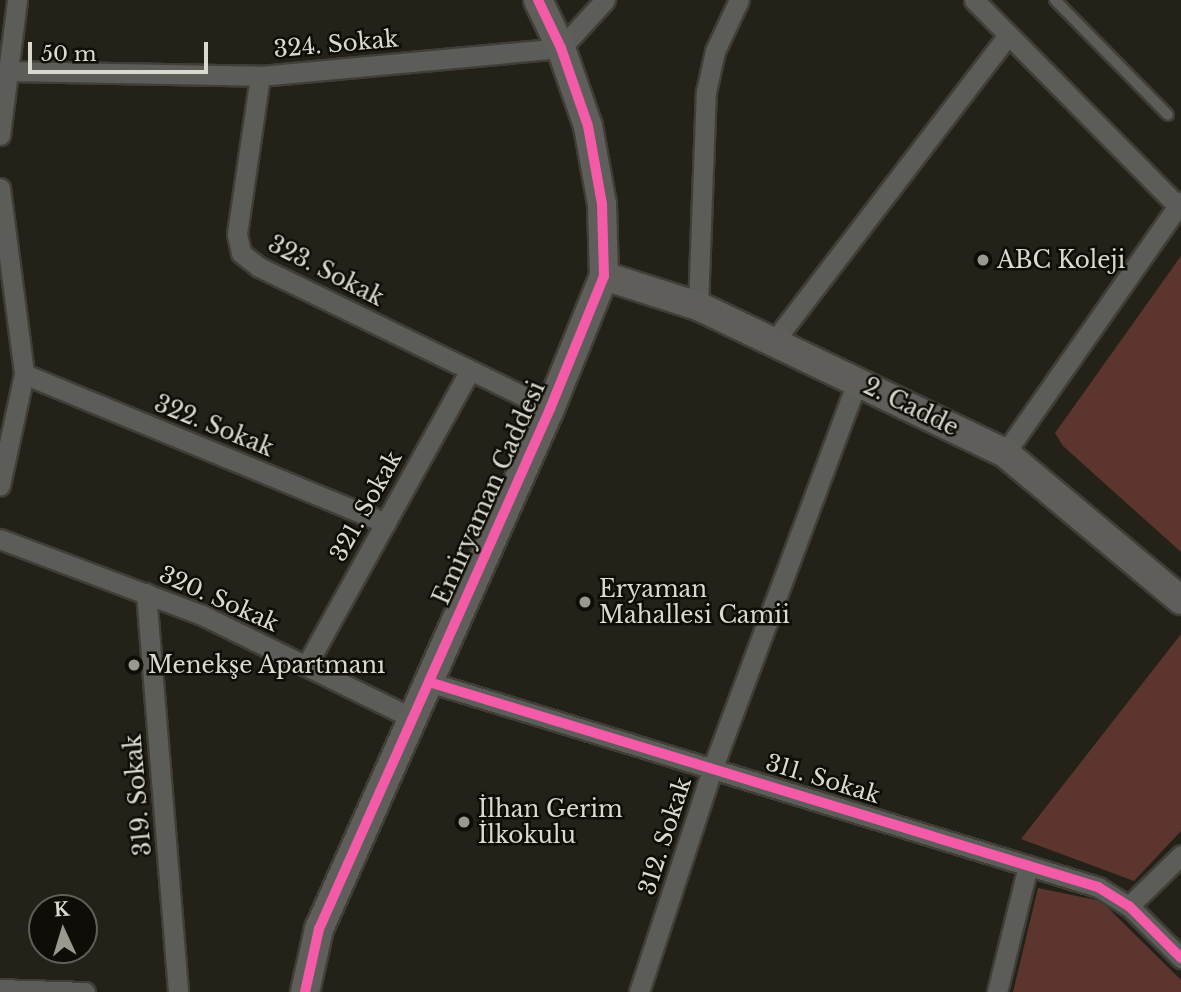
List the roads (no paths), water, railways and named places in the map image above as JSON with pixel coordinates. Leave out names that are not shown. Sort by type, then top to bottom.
[{"type":"street","points":[[0,135],[17,0]]},
{"type":"street","name":"Emiryaman Caddesi","points":[[305,992],[319,929],[550,409],[604,276],[602,204],[588,126],[561,48],[538,0]]},
{"type":"street","points":[[561,48],[605,0]]},
{"type":"street","points":[[698,306],[706,92],[715,51],[739,0]]},
{"type":"street","points":[[974,0],[1007,37],[1180,206],[1005,453]]},
{"type":"street","points":[[775,340],[1007,37]]},
{"type":"street","name":"324. Sokak","points":[[8,71],[260,76],[561,48]]},
{"type":"street","name":"323. Sokak","points":[[260,76],[237,234],[241,253],[260,267],[550,409]]},
{"type":"street","points":[[0,188],[24,374],[0,485]]},
{"type":"street","name":"2. Cadde","points":[[604,276],[698,306],[775,340],[1005,453],[1181,600]]},
{"type":"street","name":"321. Sokak","points":[[306,666],[470,370]]},
{"type":"street","name":"322. Sokak","points":[[24,374],[385,523]]},
{"type":"street","name":"312. Sokak","points":[[639,992],[713,767],[857,382]]},
{"type":"street","name":"320. Sokak","points":[[0,539],[146,593],[412,718]]},
{"type":"street","name":"319. Sokak","points":[[146,593],[178,992]]},
{"type":"street","name":"311. Sokak","points":[[429,682],[1098,887],[1129,906],[1181,958]]},
{"type":"street","points":[[1129,906],[1181,855]]},
{"type":"street","points":[[997,992],[1028,866]]},
{"type":"street","points":[[0,989],[85,992]]},
{"type":"lane","points":[[1055,0],[1168,115]]},
{"type":"place","name":"ABC Koleji","points":[[983,260]]},
{"type":"place","name":"Eryaman Mahallesi Camii","points":[[585,602]]},
{"type":"place","name":"Menekşe Apartmanı","points":[[134,665]]},
{"type":"place","name":"İlhan Gerim İlkokulu","points":[[464,822]]}]
